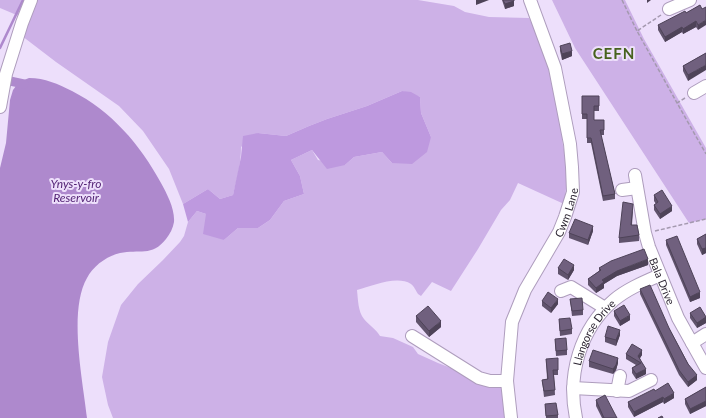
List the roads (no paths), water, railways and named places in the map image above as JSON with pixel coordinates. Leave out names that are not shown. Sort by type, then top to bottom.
[{"type":"street","points":[[0,107],[5,80],[5,61],[31,0]]},
{"type":"street","name":"Cwm Lane","points":[[512,418],[507,381],[512,322],[525,290],[559,232],[566,217],[572,192],[572,168],[562,96],[555,68],[530,0]]},
{"type":"street","points":[[669,9],[690,0]]},
{"type":"street","points":[[694,93],[706,86]]},
{"type":"street","name":"Bala Drive","points":[[635,175],[645,234],[660,275],[678,318],[706,368]]},
{"type":"street","points":[[622,190],[637,188]]},
{"type":"street","name":"Llangorse Drive","points":[[576,418],[573,388],[574,366],[588,332],[605,308],[615,299],[634,287],[660,275]]},
{"type":"street","points":[[561,291],[571,287],[605,308]]},
{"type":"street","points":[[692,344],[706,334]]},
{"type":"street","points":[[412,336],[479,378],[490,381],[507,381]]},
{"type":"street","points":[[619,391],[620,376]]},
{"type":"street","points":[[573,388],[629,391],[651,380]]},
{"type":"water","name":"Ynys-y-fro Reservoir","points":[[29,78],[46,80],[67,88],[86,99],[112,119],[134,142],[153,169],[168,197],[174,217],[172,229],[161,245],[150,250],[120,253],[110,256],[93,269],[87,278],[81,292],[78,309],[78,346],[87,418],[0,418],[0,168],[6,143],[10,100],[13,90],[19,82]]},
{"type":"waterway","points":[[0,48],[23,0]]},
{"type":"waterway","points":[[10,81],[24,84]]},
{"type":"district","name":"CEFN","points":[[614,53]]}]
